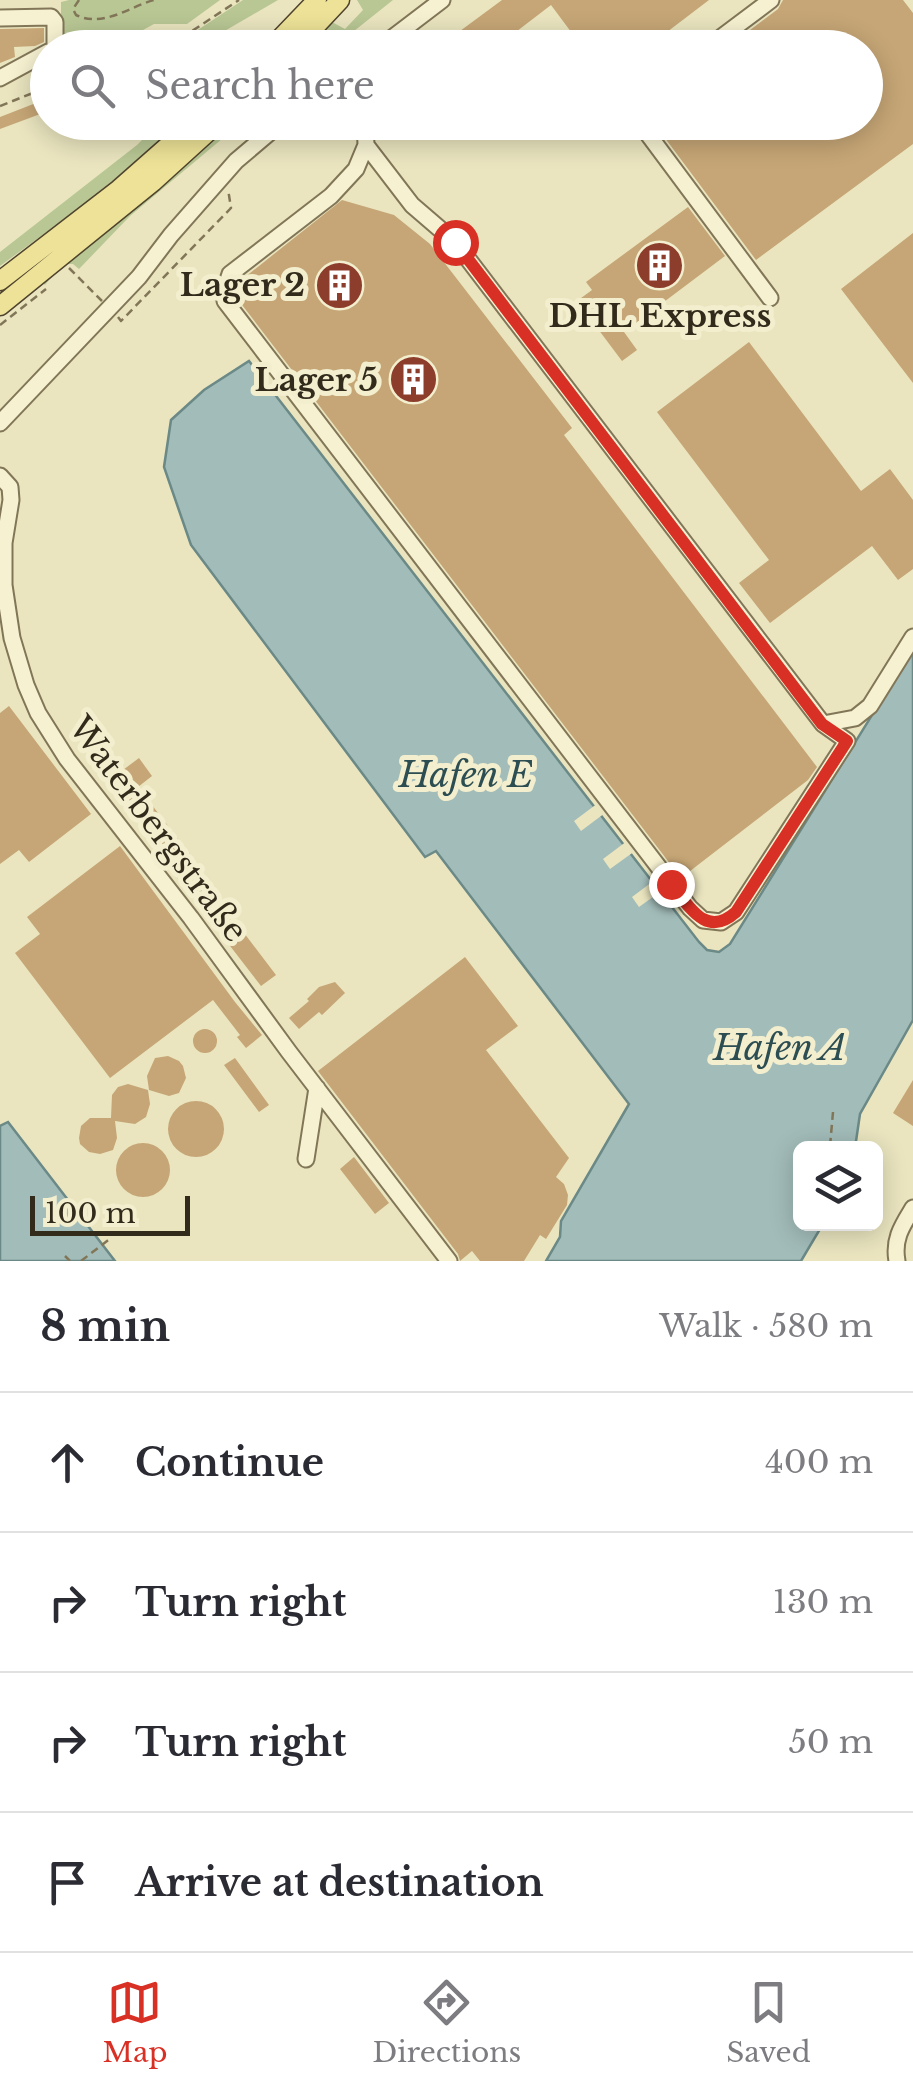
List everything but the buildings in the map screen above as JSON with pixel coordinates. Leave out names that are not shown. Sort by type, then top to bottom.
[{"type":"main road","points":[[288,30],[317,0]]},
{"type":"main road","points":[[312,30],[340,0]]},
{"type":"main road","points":[[0,281],[119,189],[175,140]]},
{"type":"main road","points":[[0,306],[199,140]]},
{"type":"street","points":[[403,30],[442,0]]},
{"type":"street","points":[[731,30],[771,0]]},
{"type":"street","points":[[0,18],[50,17],[55,30]]},
{"type":"street","points":[[0,78],[30,62]]},
{"type":"street","points":[[0,423],[139,276],[236,161],[261,140]]},
{"type":"street","points":[[366,140],[356,169],[331,196],[230,274],[225,301],[690,908],[703,920],[721,922],[736,912],[847,741],[822,724],[455,242],[412,205],[366,145]]},
{"type":"street","points":[[652,140],[770,298]]},
{"type":"street","name":"Waterbergstraße","points":[[0,476],[10,486],[12,500],[5,512],[4,543],[4,585],[12,638],[38,713],[67,759],[449,1261]]},
{"type":"street","points":[[822,724],[846,722],[862,713],[913,637]]},
{"type":"street","points":[[306,1159],[317,1088]]},
{"type":"street","points":[[913,1208],[894,1246],[897,1261],[913,1258]]},
{"type":"path","points":[[79,0],[74,8],[76,16],[84,20],[122,14],[154,0]]},
{"type":"path","points":[[195,30],[239,0]]},
{"type":"path","points":[[0,106],[30,95]]},
{"type":"path","points":[[61,270],[71,268],[121,321],[231,208],[229,185]]},
{"type":"path","points":[[0,325],[50,285]]},
{"type":"path","points":[[830,1141],[833,1112]]},
{"type":"path","points":[[81,1261],[111,1238]]},
{"type":"path","points":[[65,1256],[70,1261]]},
{"type":"green space","points":[[220,0],[187,24],[154,24],[143,30],[61,30],[61,2]]},
{"type":"green space","points":[[243,0],[278,0],[226,30],[198,30]]},
{"type":"green space","points":[[357,0],[393,0],[355,30],[324,30],[332,22],[345,29],[363,10]]},
{"type":"green space","points":[[142,140],[164,140],[104,190],[0,266],[0,252]]},
{"type":"green space","points":[[207,140],[221,140],[130,216],[79,269],[73,264],[62,264],[45,285],[61,262]]},
{"type":"water","points":[[249,361],[707,950],[719,952],[730,944],[913,649],[913,1020],[860,1114],[856,1141],[793,1141],[793,1231],[819,1231],[801,1261],[546,1261],[560,1237],[561,1221],[629,1104],[436,851],[425,857],[191,545],[164,467],[171,420],[204,390]]},
{"type":"water","points":[[8,1122],[115,1261],[0,1261],[0,1126]]},
{"type":"pier","points":[[598,803],[605,813],[581,831],[574,821]]},
{"type":"pier","points":[[627,841],[635,851],[610,869],[603,859]]},
{"type":"pier","points":[[656,879],[664,889],[639,907],[632,897]]},
{"type":"place","name":"DHL Express","points":[[660,266]]},
{"type":"place","name":"Lager 2","points":[[340,285]]},
{"type":"place","name":"Lager 5","points":[[413,380]]},
{"type":"route","points":[[455,242],[822,724],[847,741],[729,918],[712,923],[703,920],[671,884]]},
{"type":"water label","name":"Hafen E","points":[[466,775]]},
{"type":"water label","name":"Hafen A","points":[[780,1048]]}]
